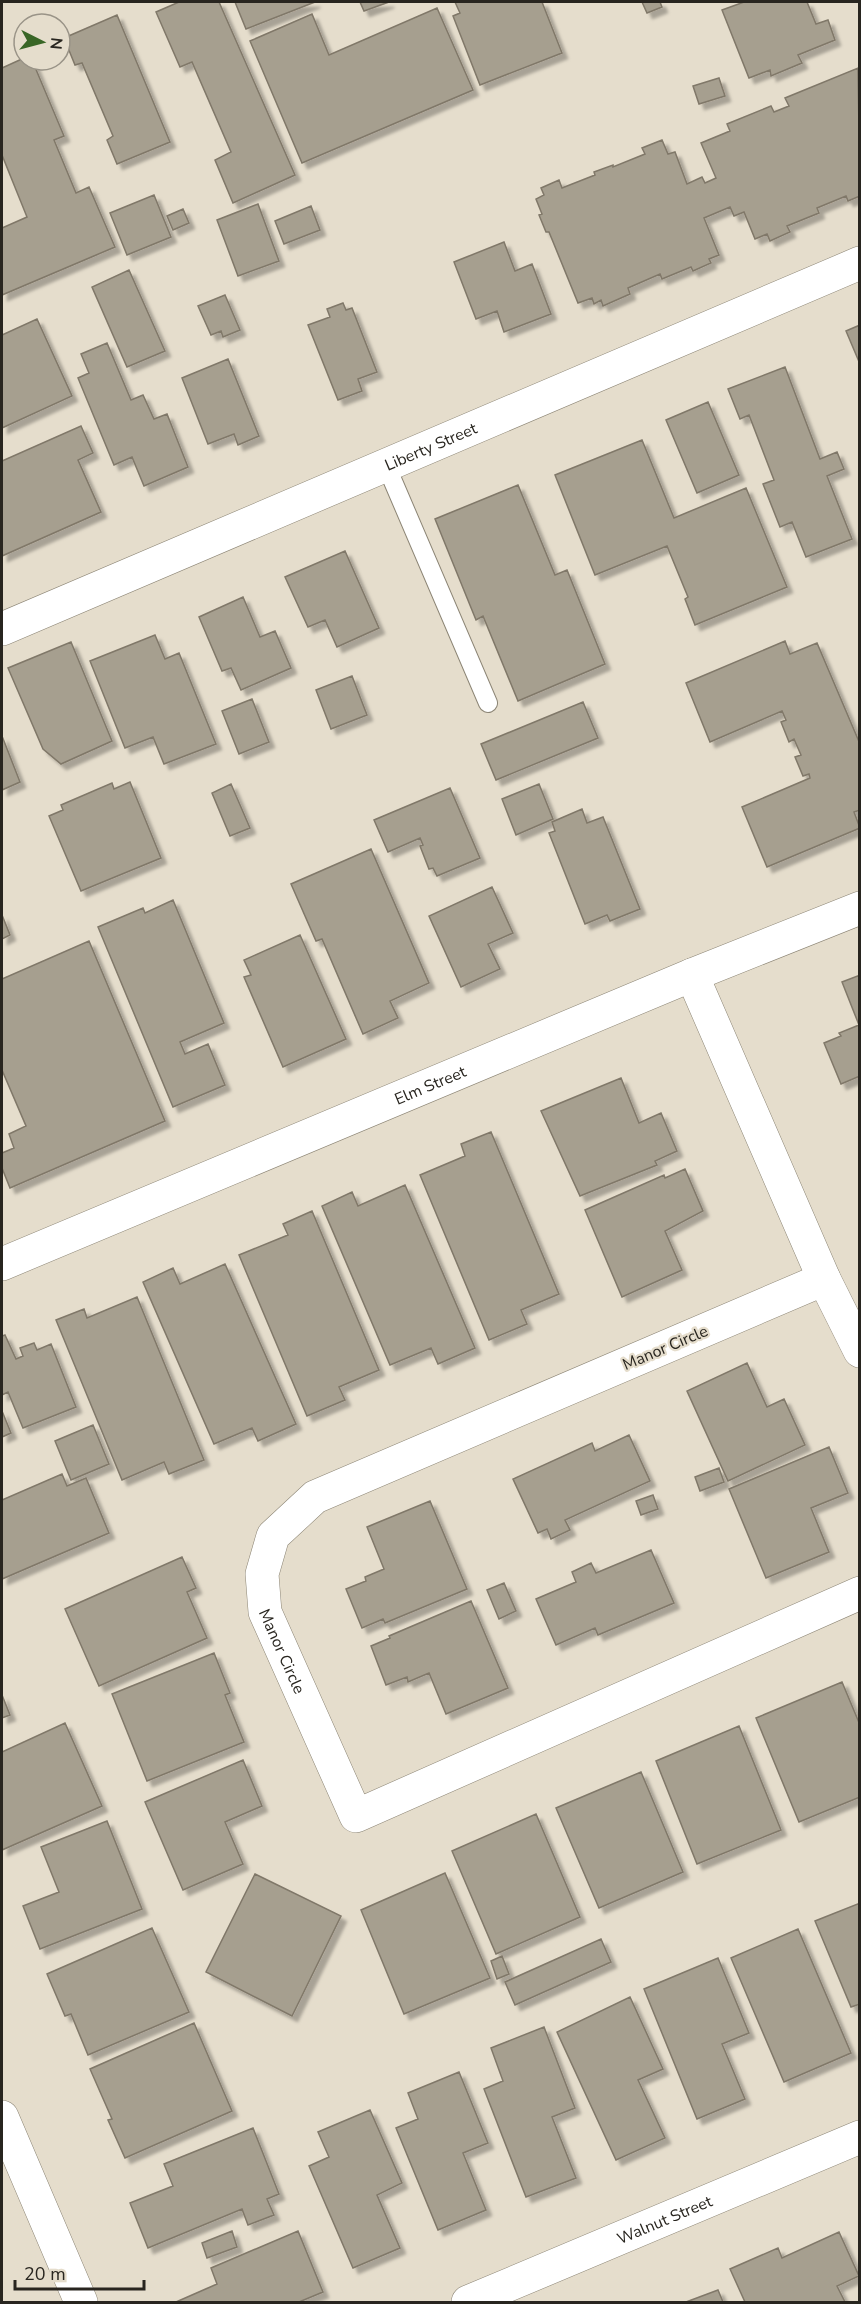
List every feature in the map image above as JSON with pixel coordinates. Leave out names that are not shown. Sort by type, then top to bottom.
[{"type":"street","name":"Liberty Street","points":[[2,629],[860,263]]},
{"type":"street","name":"Elm Street","points":[[2,1264],[692,975],[860,908]]},
{"type":"street","points":[[692,975],[824,1279],[860,1351]]},
{"type":"street","name":"Manor Circle","points":[[824,1279],[315,1497],[273,1536],[262,1574],[265,1612],[356,1816],[860,1593]]},
{"type":"street","points":[[2,2117],[14,2184],[81,2302]]},
{"type":"street","name":"Walnut Street","points":[[468,2302],[860,2137]]},
{"type":"lane","points":[[386,465],[488,702]]},
{"type":"building","points":[[179,2],[219,2],[295,175],[233,203],[215,160],[231,152],[192,62],[180,67],[156,12]]},
{"type":"building","points":[[235,2],[315,2],[246,29]]},
{"type":"building","points":[[360,2],[389,2],[364,11]]},
{"type":"building","points":[[455,2],[542,2],[562,53],[480,85],[453,16],[460,13]]},
{"type":"building","points":[[642,2],[660,2],[662,7],[647,13]]},
{"type":"building","points":[[744,2],[807,2],[816,24],[828,20],[835,40],[798,55],[802,63],[771,76],[770,70],[749,78],[722,10]]},
{"type":"building","points":[[437,8],[473,90],[302,163],[250,41],[312,14],[329,55]]},
{"type":"building","points":[[117,15],[170,142],[117,164],[107,140],[113,136],[82,63],[75,65],[72,58],[72,35]]},
{"type":"building","points":[[12,63],[12,72],[37,72],[64,136],[54,140],[76,193],[89,187],[115,247],[2,295],[2,228],[27,217],[2,155],[2,68]]},
{"type":"building","points":[[858,68],[860,196],[848,201],[846,196],[817,208],[819,213],[787,226],[790,232],[770,241],[767,234],[755,239],[744,212],[734,216],[730,207],[704,218],[719,255],[709,259],[711,263],[693,271],[691,267],[662,279],[660,274],[628,288],[630,294],[603,306],[601,300],[594,304],[592,298],[578,303],[549,232],[546,232],[539,215],[542,214],[536,199],[544,195],[541,188],[559,180],[562,188],[595,175],[594,172],[645,154],[642,148],[662,140],[668,154],[675,152],[687,184],[702,177],[705,183],[716,178],[701,143],[730,131],[727,124],[771,106],[774,112],[789,106],[785,98]]},
{"type":"building","points":[[719,78],[725,96],[699,104],[693,86]]},
{"type":"building","points":[[154,195],[171,237],[127,255],[110,213]]},
{"type":"building","points":[[258,204],[279,261],[238,276],[217,220]]},
{"type":"building","points":[[311,206],[320,230],[284,244],[275,221]]},
{"type":"building","points":[[183,209],[189,223],[173,230],[167,216]]},
{"type":"building","points":[[504,242],[515,271],[532,264],[551,314],[504,332],[497,311],[476,319],[454,262]]},
{"type":"building","points":[[129,270],[165,351],[127,367],[92,287]]},
{"type":"building","points":[[225,295],[240,330],[223,337],[221,331],[211,335],[198,306]]},
{"type":"building","points":[[343,303],[346,310],[352,308],[377,372],[358,379],[362,391],[338,400],[308,325],[330,317],[327,309]]},
{"type":"building","points":[[37,319],[72,396],[2,428],[2,335]]},
{"type":"building","points":[[860,325],[860,364],[846,331]]},
{"type":"building","points":[[107,343],[131,400],[143,395],[154,419],[167,414],[188,467],[144,486],[132,457],[114,465],[78,378],[89,373],[81,354]]},
{"type":"building","points":[[228,359],[259,436],[238,445],[234,434],[208,444],[182,378]]},
{"type":"building","points":[[785,367],[820,459],[837,452],[844,469],[827,476],[852,539],[806,557],[792,522],[780,527],[763,484],[774,480],[749,415],[740,419],[728,389]]},
{"type":"building","points":[[708,402],[739,475],[697,493],[666,420]]},
{"type":"building","points":[[81,426],[93,453],[78,460],[101,512],[2,556],[2,461]]},
{"type":"building","points":[[642,440],[674,518],[746,488],[787,587],[695,625],[685,599],[688,597],[667,546],[595,575],[555,475]]},
{"type":"building","points":[[518,485],[555,575],[567,570],[605,664],[518,701],[483,616],[476,620],[435,519]]},
{"type":"building","points":[[345,551],[379,628],[337,647],[325,620],[308,627],[285,577]]},
{"type":"building","points":[[243,597],[260,637],[275,631],[291,668],[241,690],[231,668],[222,671],[199,617]]},
{"type":"building","points":[[155,635],[165,659],[179,653],[216,744],[164,764],[153,737],[125,748],[90,661]]},
{"type":"building","points":[[785,641],[790,654],[817,643],[860,744],[860,810],[854,812],[860,828],[767,867],[742,807],[810,778],[809,774],[803,776],[795,757],[801,755],[794,739],[789,742],[781,722],[786,720],[782,711],[710,742],[686,683]]},
{"type":"building","points":[[71,642],[112,741],[61,764],[43,749],[8,668]]},
{"type":"building","points":[[352,676],[367,715],[331,729],[316,690]]},
{"type":"building","points":[[252,699],[269,742],[239,754],[222,711]]},
{"type":"building","points":[[583,702],[598,738],[496,780],[481,744]]},
{"type":"building","points":[[2,736],[20,782],[2,790]]},
{"type":"building","points":[[130,782],[161,858],[81,891],[49,816],[63,810],[61,805],[112,783],[114,789]]},
{"type":"building","points":[[231,784],[250,828],[230,836],[212,793]]},
{"type":"building","points":[[539,784],[553,819],[516,835],[502,799]]},
{"type":"building","points":[[450,788],[480,858],[437,876],[433,868],[429,869],[420,846],[423,845],[420,838],[388,852],[374,820]]},
{"type":"building","points":[[582,809],[587,823],[603,817],[640,909],[610,921],[607,915],[585,924],[549,833],[555,831],[552,822]]},
{"type":"building","points":[[371,849],[429,983],[390,1001],[398,1018],[363,1034],[322,939],[316,941],[291,884]]},
{"type":"building","points":[[492,887],[513,933],[488,944],[500,969],[461,987],[429,916]]},
{"type":"building","points":[[173,900],[224,1023],[180,1042],[185,1054],[208,1044],[225,1085],[173,1107],[98,927],[143,908],[145,913]]},
{"type":"building","points":[[2,915],[10,935],[2,939]]},
{"type":"building","points":[[300,935],[346,1039],[283,1067],[244,977],[251,975],[244,960]]},
{"type":"building","points":[[89,941],[165,1121],[10,1188],[2,1168],[2,1153],[14,1148],[9,1134],[26,1126],[2,1070],[2,979]]},
{"type":"building","points":[[860,975],[860,1076],[841,1084],[824,1043],[841,1036],[839,1033],[859,1025],[842,982]]},
{"type":"building","points":[[621,1078],[639,1123],[661,1113],[677,1151],[655,1161],[657,1165],[580,1196],[541,1111]]},
{"type":"building","points":[[491,1132],[559,1294],[521,1310],[527,1324],[489,1340],[420,1175],[465,1156],[461,1144]]},
{"type":"building","points":[[685,1169],[703,1211],[665,1231],[682,1270],[622,1297],[585,1210],[664,1175],[665,1178]]},
{"type":"building","points":[[405,1185],[475,1348],[438,1364],[431,1348],[390,1365],[322,1206],[352,1192],[358,1206]]},
{"type":"building","points":[[312,1211],[379,1370],[339,1387],[345,1400],[307,1416],[239,1255],[288,1235],[283,1224]]},
{"type":"building","points":[[225,1264],[296,1424],[258,1441],[252,1428],[214,1444],[143,1282],[173,1268],[180,1284]]},
{"type":"building","points":[[137,1297],[204,1460],[169,1474],[164,1462],[122,1480],[56,1320],[84,1309],[87,1318]]},
{"type":"building","points":[[5,1335],[16,1359],[23,1356],[20,1348],[34,1343],[37,1350],[51,1344],[76,1407],[23,1428],[8,1392],[2,1395],[2,1336]]},
{"type":"building","points":[[747,1363],[767,1407],[784,1399],[805,1445],[728,1481],[687,1391]]},
{"type":"building","points":[[2,1411],[11,1433],[2,1437]]},
{"type":"building","points":[[93,1425],[109,1464],[71,1480],[55,1441]]},
{"type":"building","points":[[629,1435],[650,1481],[565,1520],[570,1530],[551,1539],[547,1529],[538,1533],[513,1479],[592,1443],[595,1451]]},
{"type":"building","points":[[829,1447],[848,1493],[811,1508],[829,1552],[766,1578],[729,1489]]},
{"type":"building","points":[[719,1468],[724,1482],[700,1491],[695,1477]]},
{"type":"building","points":[[62,1474],[67,1486],[86,1478],[109,1533],[2,1579],[2,1500]]},
{"type":"building","points":[[653,1495],[658,1509],[641,1515],[636,1501]]},
{"type":"building","points":[[430,1501],[467,1589],[385,1623],[383,1619],[362,1628],[346,1589],[366,1581],[365,1577],[384,1569],[367,1527]]},
{"type":"building","points":[[651,1550],[674,1603],[598,1635],[595,1628],[556,1645],[536,1599],[576,1582],[572,1572],[591,1563],[596,1573]]},
{"type":"building","points":[[182,1557],[196,1588],[187,1592],[207,1638],[99,1686],[65,1609]]},
{"type":"building","points":[[504,1583],[516,1611],[499,1619],[487,1590]]},
{"type":"building","points":[[471,1601],[508,1688],[446,1714],[429,1673],[408,1682],[407,1677],[386,1685],[371,1646]]},
{"type":"building","points":[[214,1653],[230,1693],[225,1695],[244,1742],[147,1781],[112,1694]]},
{"type":"building","points":[[842,1682],[860,1725],[860,1797],[799,1822],[756,1718]]},
{"type":"building","points":[[2,1695],[10,1715],[2,1718]]},
{"type":"building","points":[[65,1723],[102,1806],[2,1850],[2,1752]]},
{"type":"building","points":[[739,1726],[781,1830],[697,1864],[656,1761]]},
{"type":"building","points":[[243,1760],[262,1806],[225,1822],[243,1864],[183,1890],[145,1802]]},
{"type":"building","points":[[641,1772],[683,1872],[599,1908],[556,1808]]},
{"type":"building","points":[[536,1814],[580,1917],[496,1954],[452,1851]]},
{"type":"building","points":[[107,1821],[142,1909],[40,1949],[23,1906],[59,1892],[41,1847]]},
{"type":"building","points":[[445,1873],[490,1978],[404,2014],[361,1910]]},
{"type":"building","points":[[255,1874],[341,1916],[292,2016],[206,1972]]},
{"type":"building","points":[[860,1903],[860,2004],[851,2007],[815,1921]]},
{"type":"building","points":[[152,1928],[189,2012],[88,2055],[71,2014],[65,2016],[47,1974]]},
{"type":"building","points":[[798,1929],[851,2053],[784,2082],[731,1958]]},
{"type":"building","points":[[601,1939],[611,1962],[515,2005],[505,1982]]},
{"type":"building","points":[[502,1956],[509,1974],[497,1979],[491,1961]]},
{"type":"building","points":[[718,1958],[749,2033],[722,2044],[745,2099],[697,2119],[644,1989]]},
{"type":"building","points":[[630,1997],[663,2069],[638,2080],[665,2138],[616,2160],[557,2032]]},
{"type":"building","points":[[194,2023],[232,2111],[125,2158],[108,2120],[112,2119],[90,2069]]},
{"type":"building","points":[[544,2027],[575,2108],[552,2117],[576,2178],[526,2197],[484,2089],[503,2081],[491,2048]]},
{"type":"building","points":[[459,2072],[488,2143],[463,2153],[486,2210],[438,2230],[396,2128],[418,2119],[408,2093]]},
{"type":"building","points":[[370,2110],[402,2183],[377,2195],[400,2248],[353,2268],[309,2166],[329,2157],[318,2132]]},
{"type":"building","points":[[253,2128],[279,2194],[267,2199],[274,2215],[248,2225],[242,2209],[148,2248],[130,2203],[173,2186],[164,2164]]},
{"type":"building","points":[[232,2231],[237,2247],[207,2258],[202,2243]]},
{"type":"building","points":[[298,2231],[323,2292],[299,2302],[176,2302],[217,2284],[211,2268]]},
{"type":"building","points":[[839,2232],[859,2276],[837,2286],[845,2302],[745,2302],[730,2269],[778,2248],[782,2258]]},
{"type":"building","points":[[718,2290],[723,2302],[686,2302]]}]
